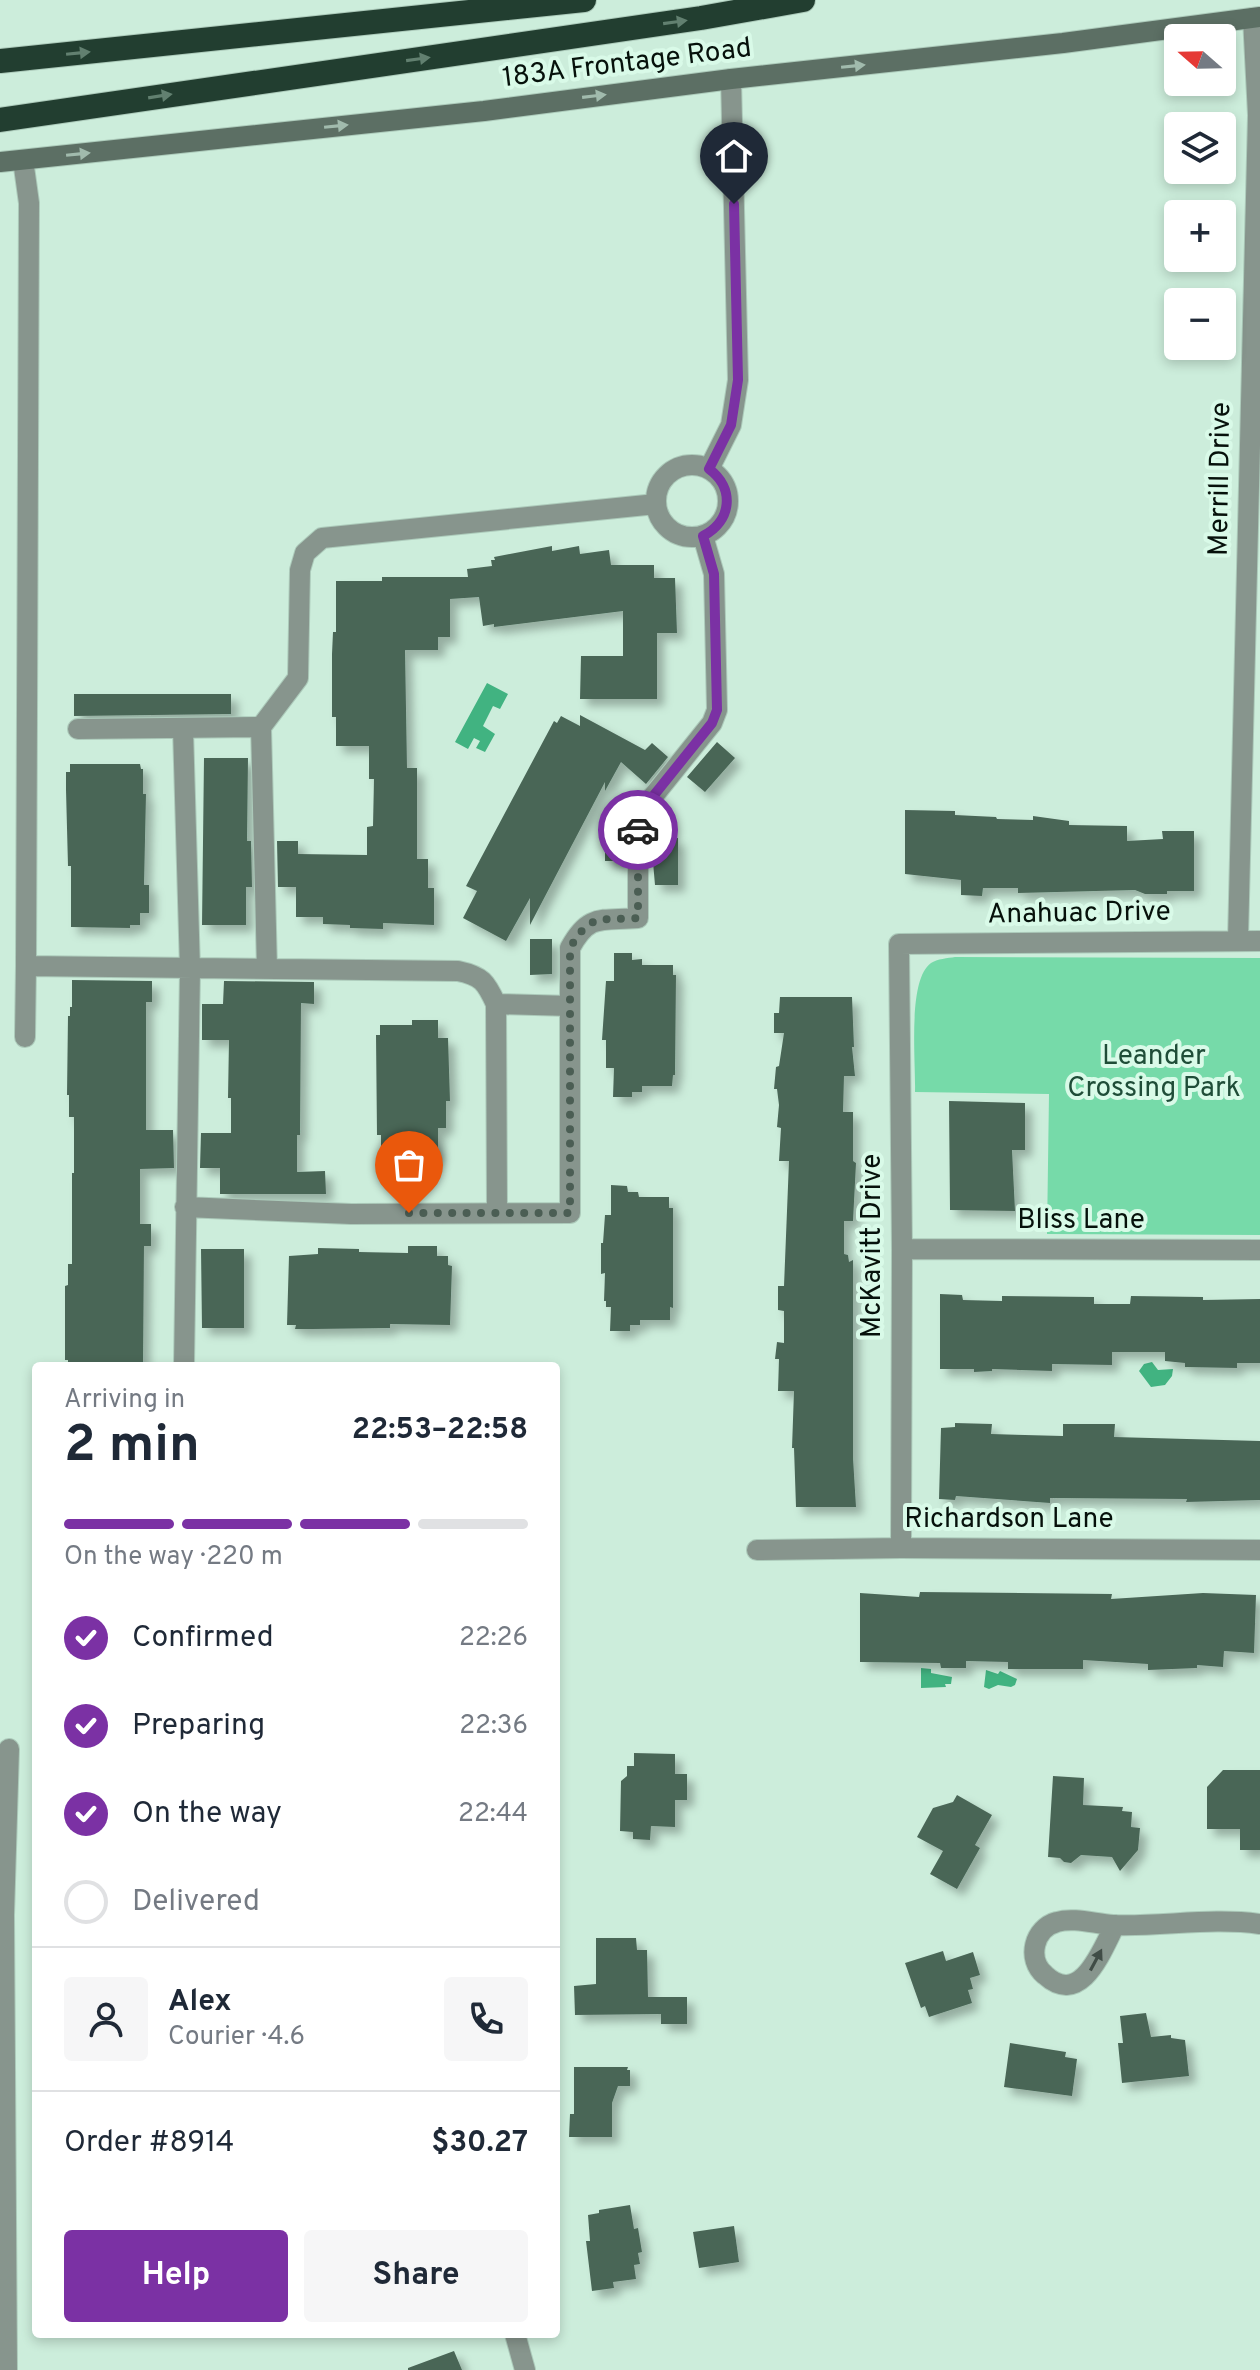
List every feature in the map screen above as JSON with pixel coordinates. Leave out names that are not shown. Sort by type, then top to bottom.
[{"type":"highway","points":[[0,61],[584,0]]},
{"type":"highway","points":[[0,120],[701,18],[803,0]]},
{"type":"main road","name":"183A Frontage Road","points":[[0,162],[484,111],[1256,18]]},
{"type":"street","name":"Merrill Drive","points":[[1238,940],[1258,115],[1256,18]]},
{"type":"street","points":[[709,469],[731,425],[738,380],[731,79]]},
{"type":"street","points":[[23,160],[29,203],[25,1037]]},
{"type":"street","points":[[687,465],[709,469],[723,483],[728,504],[720,523],[703,536],[682,536],[664,524],[656,504],[657,493],[668,474],[687,465]]},
{"type":"street","points":[[267,969],[261,727],[298,678],[300,570],[305,553],[322,538],[656,504]]},
{"type":"street","points":[[185,1207],[351,1214],[570,1213],[570,948],[588,922],[638,918],[638,815],[712,723],[717,710],[714,574],[703,536]]},
{"type":"street","points":[[78,729],[261,727]]},
{"type":"street","points":[[183,729],[190,969],[184,1362]]},
{"type":"street","name":"Anahuac Drive","points":[[899,944],[1260,941]]},
{"type":"street","name":"McKavitt Drive","points":[[899,944],[901,1548]]},
{"type":"street","points":[[26,966],[458,971],[476,975],[488,986],[496,1004],[497,1212]]},
{"type":"street","points":[[496,1004],[570,1006]]},
{"type":"street","name":"Bliss Lane","points":[[902,1249],[1260,1250]]},
{"type":"street","name":"Richardson Lane","points":[[757,1550],[1260,1550]]},
{"type":"street","points":[[7,2370],[2,1915],[9,1749]]},
{"type":"street","points":[[1115,1925],[1234,1920],[1260,1924]]},
{"type":"street","points":[[516,2338],[525,2370]]},
{"type":"green space","name":"Leander Crossing Park","points":[[955,957],[1260,958],[1260,1235],[1047,1234],[1049,1094],[915,1092],[914,1023],[923,972],[931,963]]},
{"type":"shaded area","points":[[487,683],[508,694],[500,709],[493,706],[483,726],[495,734],[485,752],[476,748],[480,741],[474,738],[468,749],[455,742]]},
{"type":"shaded area","points":[[1152,1362],[1158,1370],[1173,1369],[1165,1385],[1151,1387],[1139,1371],[1144,1364]]},
{"type":"shaded area","points":[[921,1668],[952,1677],[951,1684],[921,1688]]},
{"type":"shaded area","points":[[986,1670],[998,1674],[1000,1671],[1017,1679],[1015,1685],[984,1687]]},
{"type":"building","points":[[552,546],[552,551],[579,546],[580,554],[609,550],[611,565],[654,565],[654,578],[675,578],[677,633],[657,633],[657,699],[580,699],[581,656],[623,656],[623,611],[494,627],[494,624],[483,626],[479,597],[450,599],[450,637],[438,637],[438,650],[405,650],[407,768],[417,768],[417,859],[428,859],[428,888],[434,888],[434,925],[383,923],[383,929],[350,928],[350,925],[323,924],[323,917],[296,917],[296,887],[278,887],[277,841],[298,841],[298,854],[367,855],[367,827],[373,826],[374,779],[369,779],[369,746],[336,746],[336,717],[332,717],[332,654],[333,632],[336,632],[336,581],[382,581],[382,577],[468,577],[467,569],[492,566],[494,557]]},
{"type":"building","points":[[74,694],[231,694],[231,714],[74,716]]},
{"type":"building","points":[[580,715],[645,750],[652,743],[668,757],[646,784],[621,762],[605,791],[605,782],[530,925],[530,898],[506,941],[463,918],[477,891],[466,886],[554,721],[557,723],[561,716],[580,726]]},
{"type":"building","points":[[717,742],[735,758],[705,792],[687,777]]},
{"type":"building","points":[[204,758],[248,758],[247,841],[251,841],[252,887],[246,887],[246,925],[202,925]]},
{"type":"building","points":[[70,764],[140,764],[143,769],[143,794],[146,794],[144,885],[149,885],[149,913],[140,913],[140,925],[130,925],[130,928],[71,927],[66,790],[66,772],[70,772]]},
{"type":"building","points":[[905,810],[955,811],[955,815],[997,819],[1033,820],[1033,816],[1069,821],[1069,825],[1127,826],[1127,841],[1163,839],[1162,831],[1194,831],[1194,891],[1167,891],[1167,894],[1145,894],[1135,890],[1018,893],[1018,888],[983,888],[982,896],[961,895],[961,880],[905,874]]},
{"type":"building","points":[[605,822],[625,822],[625,861],[605,861]]},
{"type":"building","points":[[678,838],[678,885],[655,885],[651,839]]},
{"type":"building","points":[[530,939],[552,939],[552,974],[530,975]]},
{"type":"building","points":[[614,953],[632,953],[632,960],[642,959],[642,965],[673,965],[673,975],[676,975],[675,1075],[672,1086],[642,1086],[642,1092],[632,1092],[632,1097],[613,1097],[614,1068],[606,1068],[606,1040],[602,1040],[606,981],[614,981]]},
{"type":"building","points":[[72,980],[152,981],[152,1002],[146,1002],[146,1130],[173,1130],[174,1168],[140,1169],[140,1224],[151,1224],[151,1246],[144,1246],[143,1362],[65,1360],[65,1286],[68,1285],[68,1264],[72,1264],[74,1173],[74,1117],[69,1117],[67,1095],[68,1016],[72,1007]]},
{"type":"building","points":[[224,981],[314,982],[314,1004],[301,1003],[297,1172],[325,1171],[326,1194],[220,1194],[220,1168],[200,1168],[201,1133],[231,1133],[229,1040],[202,1040],[202,1004],[223,1004]]},
{"type":"building","points":[[780,997],[852,997],[855,1076],[844,1076],[843,1112],[853,1112],[853,1161],[856,1163],[853,1221],[844,1221],[844,1254],[848,1255],[849,1262],[853,1260],[853,1458],[856,1507],[796,1507],[792,1448],[794,1391],[778,1391],[779,1359],[775,1359],[777,1342],[784,1343],[784,1311],[778,1310],[778,1286],[784,1286],[789,1161],[779,1161],[781,1128],[777,1127],[779,1105],[777,1089],[774,1089],[784,1033],[774,1033],[774,1013],[779,1013]]},
{"type":"building","points":[[412,1020],[438,1020],[438,1038],[448,1038],[450,1101],[446,1101],[446,1128],[438,1128],[438,1157],[422,1157],[422,1152],[411,1152],[411,1146],[381,1146],[381,1135],[377,1135],[376,1035],[380,1035],[380,1025],[412,1025]]},
{"type":"building","points":[[949,1101],[1025,1103],[1025,1150],[1012,1150],[1015,1211],[950,1210]]},
{"type":"building","points":[[611,1185],[627,1186],[628,1192],[638,1192],[639,1197],[669,1197],[669,1208],[673,1208],[673,1308],[670,1307],[670,1320],[640,1320],[640,1325],[630,1325],[630,1331],[610,1331],[611,1307],[606,1307],[604,1301],[605,1273],[601,1274],[601,1243],[605,1215],[611,1215]]},
{"type":"building","points":[[408,1246],[437,1246],[437,1256],[448,1256],[448,1265],[452,1266],[450,1325],[390,1324],[390,1328],[295,1329],[296,1325],[287,1325],[289,1256],[318,1254],[318,1248],[408,1253]]},
{"type":"building","points":[[201,1249],[244,1249],[244,1328],[202,1328]]},
{"type":"building","points":[[940,1294],[962,1295],[963,1300],[1002,1301],[1002,1296],[1094,1297],[1094,1304],[1130,1304],[1131,1296],[1260,1299],[1260,1363],[1237,1363],[1237,1368],[1185,1367],[1185,1363],[1165,1361],[1165,1352],[1112,1352],[1112,1365],[1052,1364],[1052,1371],[940,1369]]},
{"type":"building","points":[[955,1423],[992,1424],[991,1434],[1063,1436],[1063,1424],[1115,1424],[1114,1437],[1260,1441],[1260,1500],[1186,1502],[1187,1499],[1050,1498],[1050,1503],[956,1496],[955,1500],[939,1499],[941,1428],[955,1427]]},
{"type":"building","points":[[920,1592],[1112,1594],[1111,1599],[1203,1593],[1256,1595],[1254,1653],[1224,1651],[1223,1667],[1197,1665],[1197,1668],[1148,1670],[1148,1664],[1083,1660],[1083,1669],[1008,1669],[1008,1662],[966,1661],[966,1668],[941,1668],[940,1663],[860,1662],[860,1593],[919,1597]]},
{"type":"building","points":[[634,1753],[675,1754],[675,1774],[687,1774],[687,1800],[675,1800],[675,1827],[651,1826],[650,1840],[633,1839],[633,1832],[620,1831],[621,1781],[627,1776],[627,1766],[634,1766]]},
{"type":"building","points":[[1223,1770],[1260,1770],[1260,1850],[1240,1850],[1240,1829],[1207,1829],[1207,1787]]},
{"type":"building","points":[[1053,1776],[1084,1778],[1083,1805],[1123,1807],[1122,1811],[1132,1812],[1131,1827],[1140,1828],[1138,1850],[1120,1871],[1112,1857],[1081,1855],[1071,1863],[1048,1857]]},
{"type":"building","points":[[957,1795],[992,1815],[975,1845],[980,1848],[957,1889],[930,1874],[943,1851],[917,1837],[933,1808],[953,1802]]},
{"type":"building","points":[[596,1938],[636,1938],[637,1950],[647,1950],[648,1997],[687,1997],[687,2024],[661,2024],[661,2014],[575,2015],[574,1986],[596,1984]]},
{"type":"building","points":[[943,1951],[946,1961],[973,1952],[980,1975],[970,1978],[973,1989],[968,1990],[972,2003],[929,2017],[925,2006],[921,2008],[905,1963]]},
{"type":"building","points":[[1146,2013],[1151,2037],[1171,2035],[1171,2038],[1185,2040],[1189,2076],[1122,2083],[1118,2043],[1123,2043],[1120,2016]]},
{"type":"building","points":[[1010,2043],[1066,2052],[1065,2057],[1077,2059],[1072,2096],[1004,2087]]},
{"type":"building","points":[[574,2067],[628,2067],[627,2070],[630,2070],[630,2086],[618,2086],[612,2103],[612,2137],[569,2137],[570,2114],[574,2114]]},
{"type":"building","points":[[630,2205],[642,2252],[638,2253],[640,2264],[634,2265],[636,2279],[613,2282],[614,2288],[592,2291],[586,2241],[590,2241],[588,2215]]},
{"type":"building","points":[[734,2226],[739,2262],[699,2268],[693,2232]]},
{"type":"building","points":[[454,2351],[462,2370],[408,2370],[408,2368]]},
{"type":"way so far","points":[[409,1213],[570,1213],[570,948],[588,922],[638,918],[638,830]]},
{"type":"route","points":[[638,830],[638,815],[712,723],[717,710],[714,574],[703,536],[720,523],[728,504],[723,483],[709,469],[731,425],[738,380],[734,204]]}]
